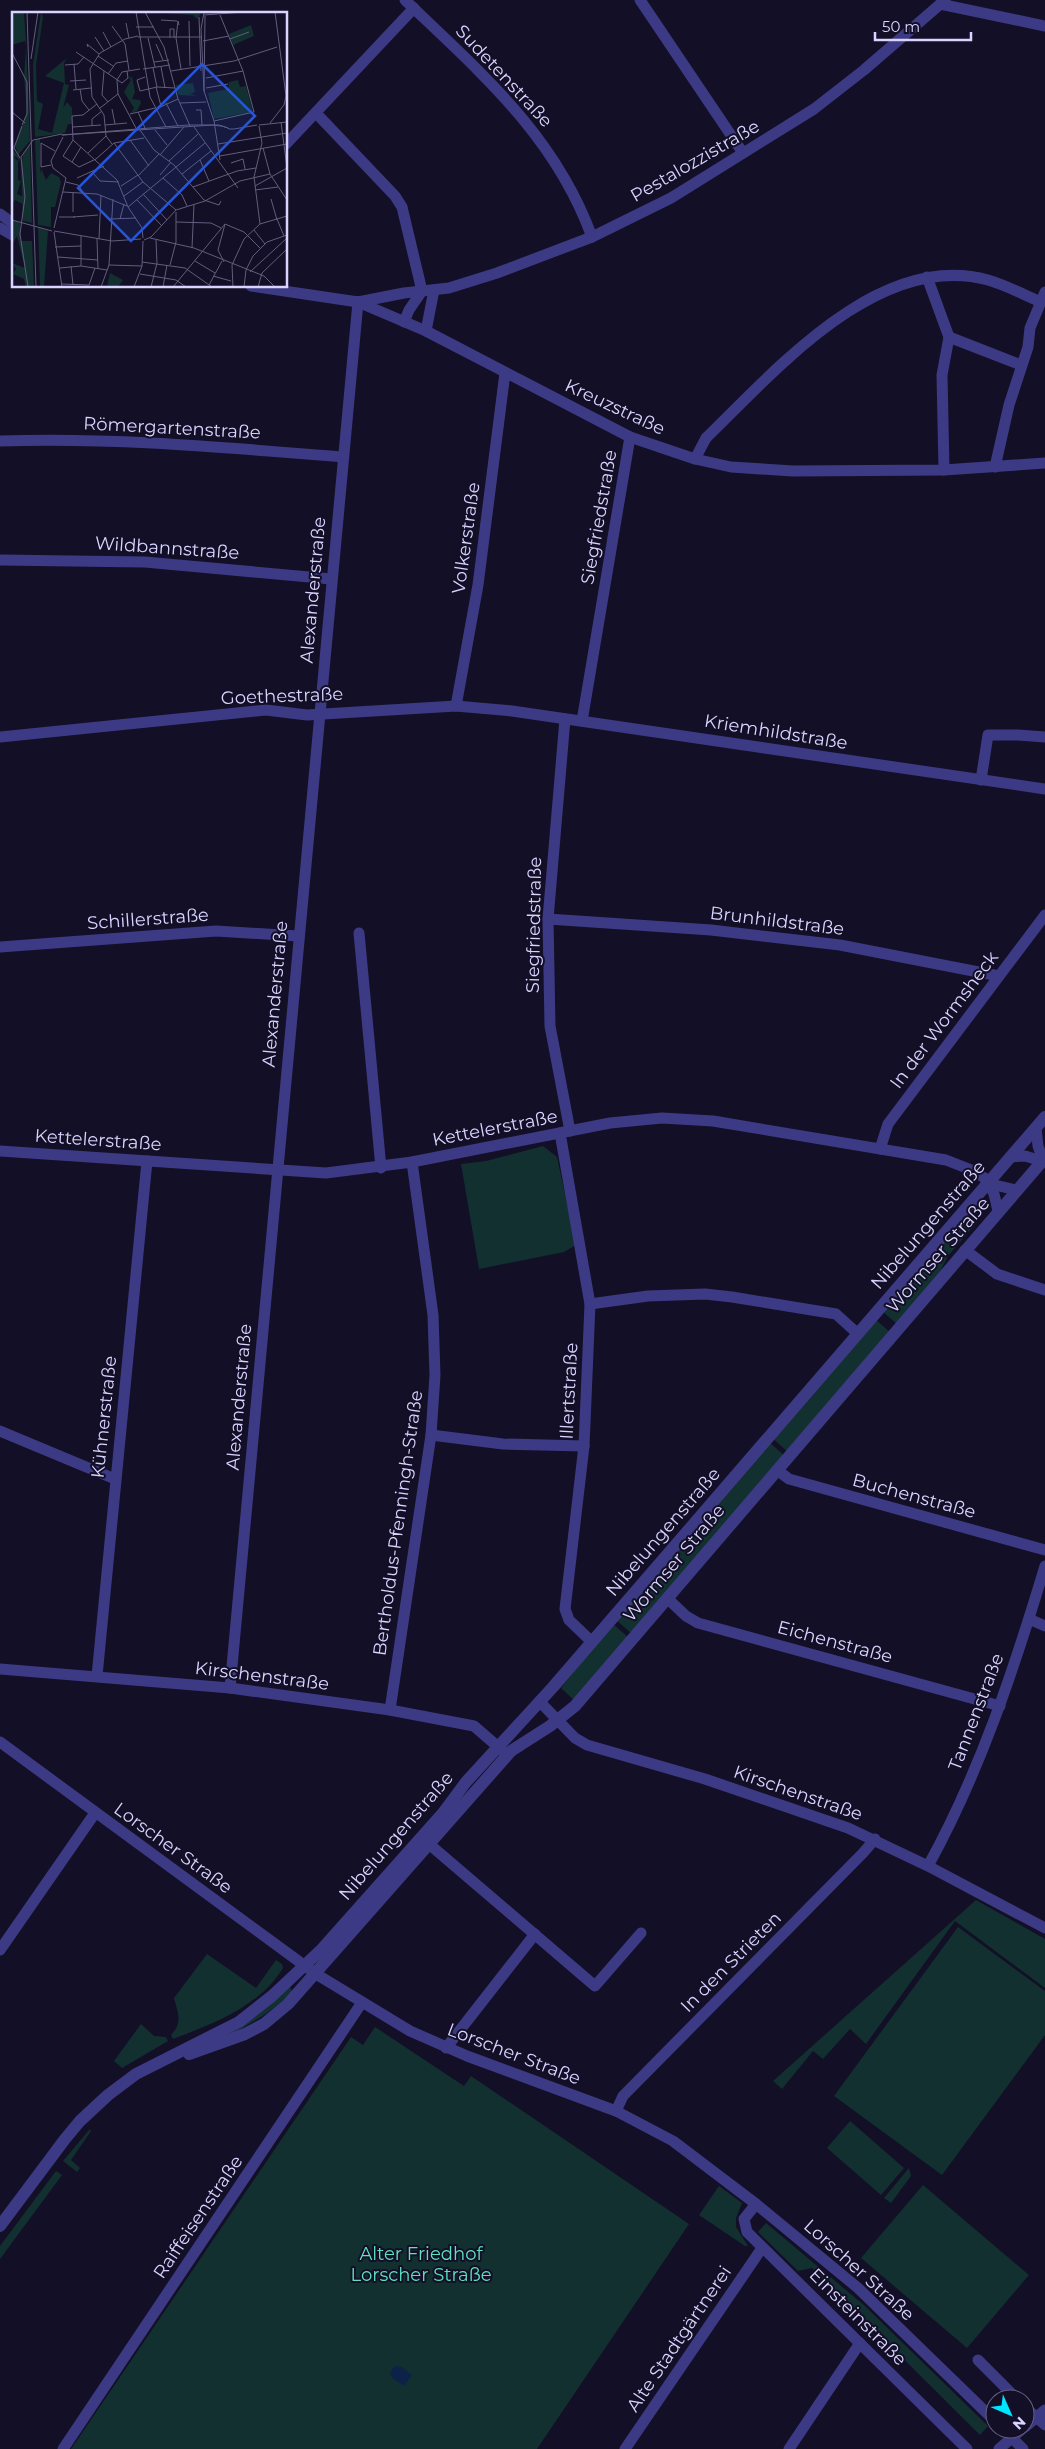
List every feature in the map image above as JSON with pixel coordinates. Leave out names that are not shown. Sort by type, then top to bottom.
[{"type":"street","points":[[640,0],[743,153]]},
{"type":"street","name":"Pestalozzistraße","points":[[358,302],[449,288],[520,266],[592,237],[671,198],[794,124],[835,94],[942,2],[1045,26]]},
{"type":"street","points":[[288,142],[316,113],[409,4]]},
{"type":"street","name":"Sudetenstraße","points":[[409,4],[521,114],[548,151],[576,198],[592,237]]},
{"type":"street","points":[[316,113],[395,196],[402,207],[422,291],[409,310],[404,322]]},
{"type":"street","points":[[0,214],[12,223]]},
{"type":"street","points":[[0,228],[12,235]]},
{"type":"street","points":[[695,459],[706,438],[810,338],[863,303],[890,290],[927,277],[957,276],[988,280],[1043,297],[1030,328],[1028,347],[1021,365],[995,467]]},
{"type":"street","points":[[927,277],[949,337],[942,375],[944,470]]},
{"type":"street","name":"Kreuzstraße","points":[[264,288],[358,302],[426,331],[630,437],[695,459],[762,470],[944,470],[1045,464]]},
{"type":"street","points":[[426,331],[434,290]]},
{"type":"street","name":"Alexanderstraße","points":[[230,1688],[358,302]]},
{"type":"street","points":[[949,337],[1021,365]]},
{"type":"street","name":"Volkerstraße","points":[[456,706],[478,585],[505,373]]},
{"type":"street","name":"Siegfriedstraße","points":[[582,721],[630,437]]},
{"type":"street","name":"Römergartenstraße","points":[[0,441],[42,440],[137,443],[343,457]]},
{"type":"street","name":"Wildbannstraße","points":[[0,560],[145,562],[331,579]]},
{"type":"street","name":"Goethestraße","points":[[0,737],[266,710],[319,714],[456,706],[565,719]]},
{"type":"street","name":"Siegfriedstraße","points":[[565,719],[548,919],[550,1026],[565,1132]]},
{"type":"street","name":"Kriemhildstraße","points":[[565,719],[1045,789]]},
{"type":"street","points":[[981,780],[988,735],[1018,735],[1045,738]]},
{"type":"street","name":"In der Wormsheck","points":[[880,1149],[888,1124],[1045,915]]},
{"type":"street","name":"Brunhildstraße","points":[[548,919],[712,930],[840,945],[999,976]]},
{"type":"street","name":"Schillerstraße","points":[[0,947],[216,931],[298,936]]},
{"type":"street","points":[[358,933],[381,1168]]},
{"type":"street","name":"Kettelerstraße","points":[[0,1151],[326,1174],[381,1168],[610,1123],[662,1118],[712,1121],[946,1160],[974,1171],[988,1182],[1016,1190]]},
{"type":"street","name":"Nibelungenstraße","points":[[152,2066],[239,2022],[272,1996],[305,1966],[443,1813],[466,1782],[503,1751],[540,1702],[1045,1118]]},
{"type":"street","points":[[1036,1128],[1038,1146],[1044,1160]]},
{"type":"street","name":"Illertstraße","points":[[565,1132],[590,1304],[584,1446],[565,1609],[570,1620],[592,1642]]},
{"type":"street","points":[[1010,1157],[1025,1156],[1044,1160]]},
{"type":"street","name":"Wormser Straße","points":[[152,2066],[230,2040],[264,2024],[288,2004],[429,1844],[503,1751],[516,1746],[558,1721],[575,1706],[1016,1190],[1044,1160]]},
{"type":"street","name":"Kühnerstraße","points":[[98,1676],[115,1478],[147,1162]]},
{"type":"street","name":"Bertholdus-Pfenningh-Straße","points":[[390,1710],[431,1435],[435,1375],[434,1315],[412,1162]]},
{"type":"street","points":[[988,1182],[994,1194],[998,1211]]},
{"type":"street","points":[[965,1250],[997,1274],[1045,1290]]},
{"type":"street","points":[[590,1304],[648,1296],[705,1294],[836,1314],[858,1334]]},
{"type":"street","points":[[0,1431],[115,1478]]},
{"type":"street","points":[[431,1435],[503,1444],[584,1446]]},
{"type":"street","name":"Buchenstraße","points":[[777,1470],[788,1479],[1045,1550]]},
{"type":"street","name":"Tannenstraße","points":[[928,1866],[945,1836],[1000,1706],[1045,1566]]},
{"type":"street","name":"Eichenstraße","points":[[667,1598],[686,1616],[698,1623],[1000,1706]]},
{"type":"street","points":[[1029,1619],[1045,1626]]},
{"type":"street","name":"Kirschenstraße","points":[[0,1669],[230,1688],[390,1710],[474,1726],[503,1751]]},
{"type":"street","name":"Kirschenstraße","points":[[540,1702],[574,1738],[587,1746],[714,1782],[848,1828],[875,1839],[1045,1928]]},
{"type":"street","name":"Lorscher Straße","points":[[0,1742],[316,1974],[361,2004],[446,2048],[616,2111],[674,2141],[756,2204],[858,2288],[985,2411]]},
{"type":"street","points":[[0,1950],[96,1813]]},
{"type":"street","name":"In den Strieten","points":[[616,2111],[623,2096],[863,1854],[875,1839]]},
{"type":"street","points":[[429,1844],[594,1986],[641,1933]]},
{"type":"street","points":[[446,2048],[535,1934]]},
{"type":"street","name":"Raiffeisenstraße","points":[[63,2449],[361,2004]]},
{"type":"street","points":[[0,2226],[80,2121],[120,2085],[152,2066]]},
{"type":"street","name":"Einsteinstraße","points":[[756,2204],[744,2219],[747,2232],[967,2449]]},
{"type":"street","name":"Alte Stadtgärtnerei","points":[[625,2449],[762,2248]]},
{"type":"street","points":[[788,2449],[860,2344]]},
{"type":"street","points":[[978,2360],[1007,2389]]},
{"type":"street","points":[[1013,2439],[1023,2449]]},
{"type":"green space","points":[[543,1146],[557,1157],[576,1245],[564,1252],[479,1269],[461,1164],[486,1161]]},
{"type":"green space","points":[[967,1214],[977,1222],[948,1256],[934,1283],[898,1325],[882,1311]]},
{"type":"green space","points":[[875,1319],[891,1333],[788,1452],[772,1438]]},
{"type":"green space","points":[[768,1441],[785,1456],[632,1634],[615,1619]]},
{"type":"green space","points":[[612,1623],[629,1638],[575,1701],[561,1688]]},
{"type":"green space","points":[[976,1900],[1045,1939],[1045,1988],[955,1921],[866,2044],[850,2029],[823,2059],[813,2051],[782,2089],[773,2081]]},
{"type":"green space","points":[[958,1927],[1045,1991],[1045,2035],[942,2175],[834,2096]]},
{"type":"green space","points":[[207,1954],[256,1988],[276,1960],[282,1964],[283,1968],[273,1982],[248,2004],[204,2027],[173,2039],[171,2035],[178,2022],[174,1998]]},
{"type":"green space","points":[[289,1986],[293,1991],[279,2004],[230,2035]]},
{"type":"green space","points":[[141,2024],[154,2036],[166,2037],[168,2041],[122,2068],[114,2061]]},
{"type":"green space","name":"Alter Friedhof Lorscher Straße","points":[[375,2027],[464,2086],[471,2076],[689,2224],[537,2449],[71,2449],[351,2037],[363,2045]]},
{"type":"green space","points":[[850,2121],[904,2168],[881,2195],[827,2148]]},
{"type":"green space","points":[[90,2129],[91,2131],[71,2160],[80,2168],[77,2172],[63,2161]]},
{"type":"green space","points":[[909,2168],[911,2176],[891,2203],[884,2198]]},
{"type":"green space","points":[[56,2171],[62,2175],[0,2259],[0,2246]]},
{"type":"green space","points":[[923,2185],[1029,2275],[967,2348],[861,2258]]},
{"type":"green space","points":[[719,2186],[742,2203],[736,2218],[736,2227],[748,2246],[745,2246],[699,2215]]},
{"type":"green space","points":[[766,2223],[865,2306],[985,2423],[985,2429],[980,2435],[812,2268],[798,2271],[758,2232]]},
{"type":"water","points":[[395,2366],[400,2366],[412,2375],[404,2386],[392,2378],[390,2373]]}]
